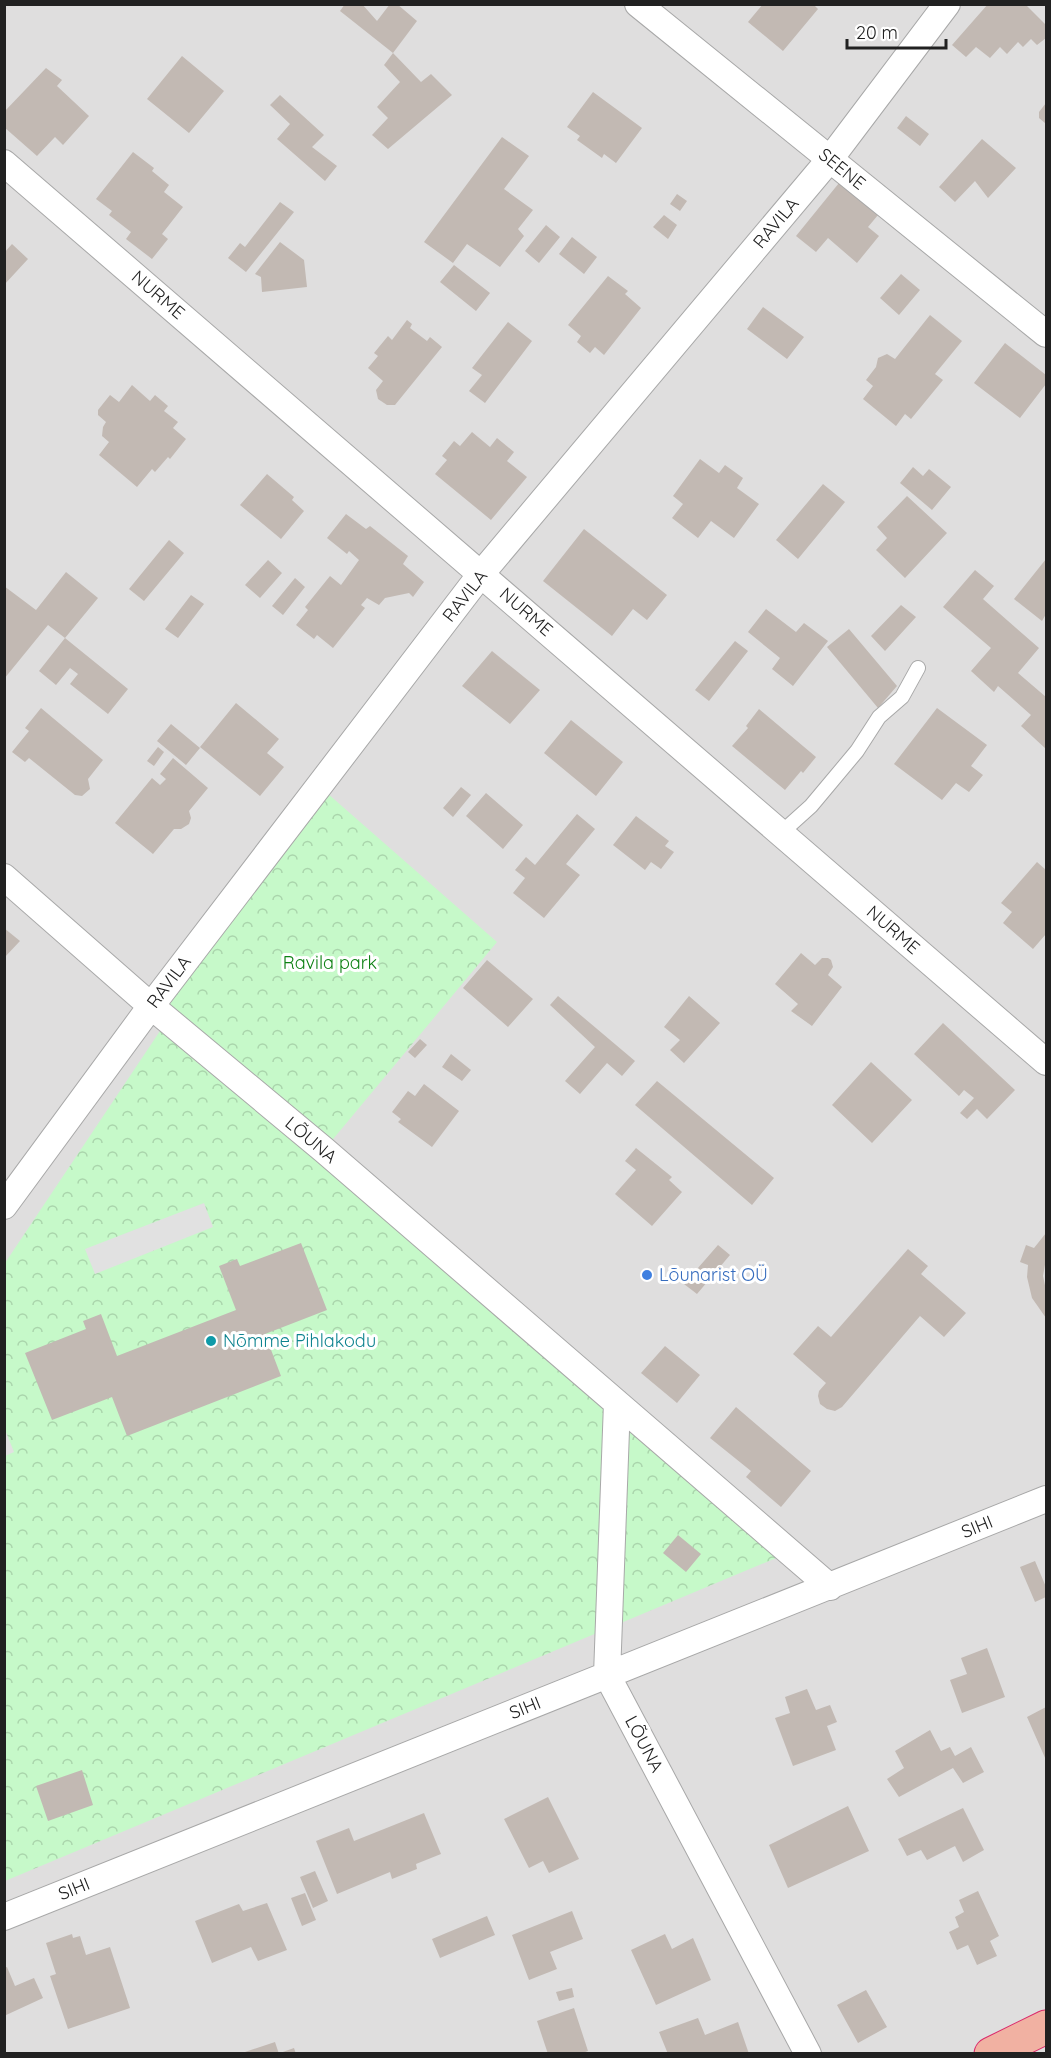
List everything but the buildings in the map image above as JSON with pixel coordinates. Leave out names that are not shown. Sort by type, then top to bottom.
[{"type":"highway","points":[[991,2054],[1047,2027]]},
{"type":"street","name":"SEENE","points":[[638,4],[1047,334]]},
{"type":"street","name":"RAVILA","points":[[4,1206],[151,1006],[481,574],[830,159],[947,4]]},
{"type":"street","name":"NURME","points":[[4,163],[1047,1062]]},
{"type":"street","name":"LÕUNA","points":[[4,877],[151,1006],[324,1150],[830,1587]]},
{"type":"street","points":[[607,1675],[617,1403]]},
{"type":"street","name":"SIHI","points":[[4,1917],[1047,1499]]},
{"type":"street","name":"LÕUNA","points":[[607,1675],[808,2054]]},
{"type":"lane","points":[[781,833],[811,806],[857,751],[879,717],[902,697],[918,668]]},
{"type":"shaded area","points":[[5,5],[1046,5],[1046,2053],[5,2053]]},
{"type":"shaded area","points":[[204,1203],[213,1227],[95,1274],[85,1249]]},
{"type":"shaded area","points":[[4,1427],[14,1452],[5,1456],[4,1456]]},
{"type":"green space","name":"Ravila park","points":[[319,786],[497,942],[324,1150],[151,1006]]},
{"type":"green space","points":[[160,1031],[788,1553],[5,1881],[5,1263]]},
{"type":"place","name":"Lõunarist OÜ","points":[[647,1275]]},
{"type":"place","name":"Nõmme Pihlakodu","points":[[211,1341]]}]
